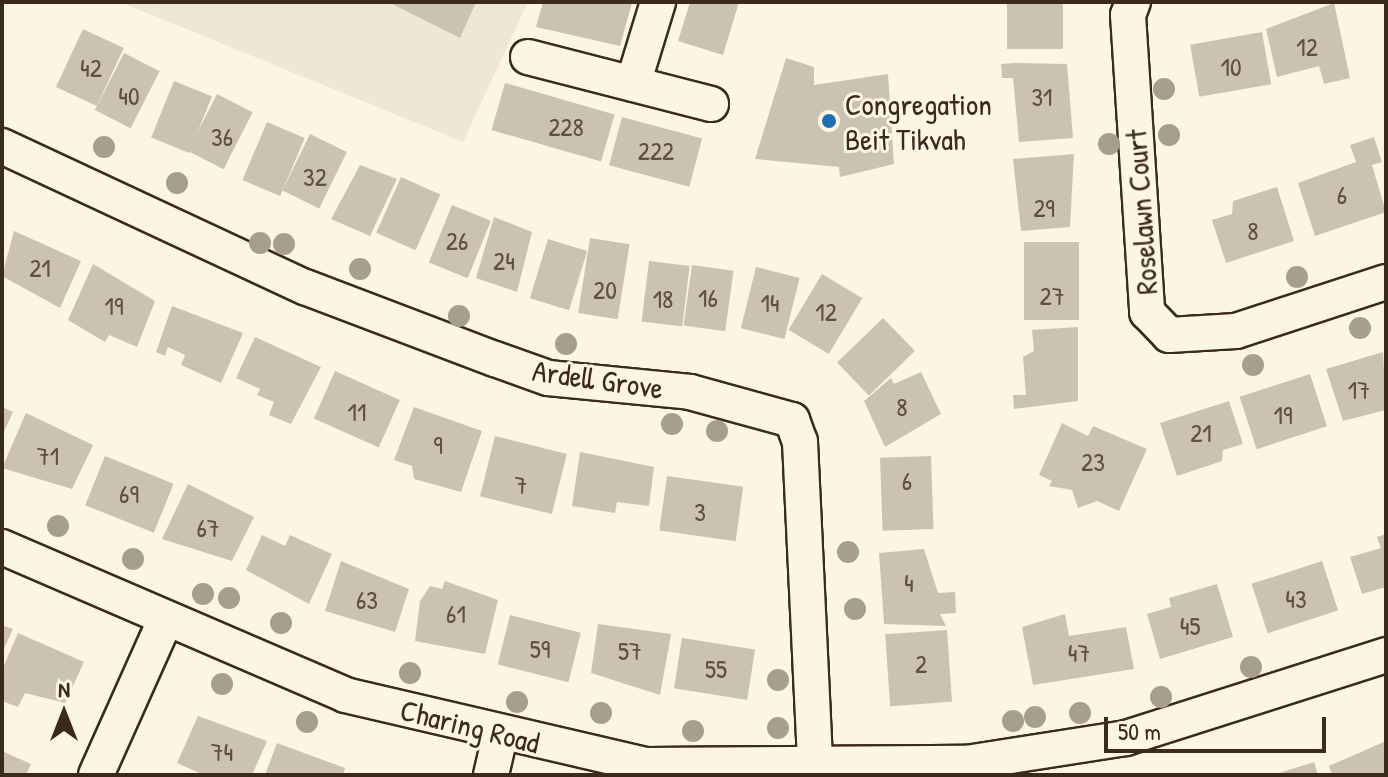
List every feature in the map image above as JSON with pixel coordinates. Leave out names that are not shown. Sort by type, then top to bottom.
[{"type":"street","points":[[633,84],[658,2]]},
{"type":"street","name":"Roselawn Court","points":[[1133,2],[1128,15],[1147,312],[1169,335],[1236,331],[1386,282]]},
{"type":"street","points":[[528,57],[711,104]]},
{"type":"street","name":"Ardell Grove","points":[[2,146],[305,287],[548,378],[690,392],[792,420],[800,442],[815,766]]},
{"type":"street","name":"Charing Road","points":[[2,547],[164,623],[345,695],[500,736],[647,765],[966,763],[1126,738],[1386,655]]},
{"type":"street","points":[[96,775],[164,623]]},
{"type":"street","points":[[491,775],[500,736]]},
{"type":"shaded area","points":[[120,2],[528,2],[463,142]]},
{"type":"building","points":[[388,2],[476,2],[460,38]]},
{"type":"building","points":[[543,2],[632,3],[620,46],[536,27]]},
{"type":"building","points":[[690,2],[739,2],[723,55],[678,41]]},
{"type":"building","points":[[1007,2],[1063,2],[1063,49],[1007,49]]},
{"type":"building","points":[[1334,3],[1350,78],[1324,84],[1319,66],[1277,77],[1266,29]]},
{"type":"building","points":[[83,29],[124,48],[97,106],[56,87]]},
{"type":"building","points":[[1262,32],[1271,84],[1199,97],[1190,45]]},
{"type":"building","points":[[124,53],[160,71],[131,128],[95,110]]},
{"type":"building","name":"Congregation Beit Tikvah","points":[[786,58],[814,67],[814,85],[888,74],[894,164],[840,177],[839,167],[755,159]]},
{"type":"building","points":[[1001,64],[1067,64],[1073,138],[1019,142],[1013,78],[1002,78]]},
{"type":"building","points":[[174,81],[212,96],[189,153],[151,138]]},
{"type":"building","points":[[505,83],[615,114],[601,162],[491,130]]},
{"type":"building","points":[[217,94],[253,112],[224,169],[188,151]]},
{"type":"building","points":[[622,117],[702,138],[689,187],[609,165]]},
{"type":"building","points":[[267,122],[305,138],[280,196],[242,180]]},
{"type":"building","points":[[310,134],[347,152],[319,209],[282,191]]},
{"type":"building","points":[[1374,137],[1382,162],[1372,165],[1386,212],[1315,236],[1298,183],[1356,162],[1350,145]]},
{"type":"building","points":[[1074,154],[1070,227],[1021,231],[1013,159]]},
{"type":"building","points":[[360,165],[397,179],[370,236],[331,219]]},
{"type":"building","points":[[401,177],[440,194],[415,250],[376,233]]},
{"type":"building","points":[[1277,187],[1294,241],[1226,263],[1212,220],[1232,214],[1233,201]]},
{"type":"building","points":[[452,205],[491,221],[468,278],[429,262]]},
{"type":"building","points":[[494,217],[532,232],[517,292],[476,278]]},
{"type":"building","points":[[14,231],[81,261],[60,308],[2,276]]},
{"type":"building","points":[[590,238],[630,244],[618,319],[578,313]]},
{"type":"building","points":[[548,239],[587,251],[569,310],[530,298]]},
{"type":"building","points":[[1024,242],[1079,242],[1079,320],[1024,320]]},
{"type":"building","points":[[649,261],[690,266],[682,327],[642,322]]},
{"type":"building","points":[[93,264],[155,301],[137,347],[109,335],[105,342],[68,320]]},
{"type":"building","points":[[692,265],[734,271],[725,331],[684,325]]},
{"type":"building","points":[[756,267],[800,278],[784,339],[741,328]]},
{"type":"building","points":[[822,274],[862,298],[829,354],[789,330]]},
{"type":"building","points":[[172,306],[243,333],[221,383],[181,365],[185,355],[168,347],[165,356],[156,352]]},
{"type":"building","points":[[883,318],[915,351],[869,396],[837,362]]},
{"type":"building","points":[[1078,327],[1078,401],[1014,409],[1013,395],[1026,395],[1023,357],[1034,351],[1032,330]]},
{"type":"building","points":[[255,337],[321,367],[291,424],[269,415],[274,402],[257,395],[260,389],[236,378]]},
{"type":"building","points":[[1383,352],[1386,410],[1343,421],[1326,369]]},
{"type":"building","points":[[335,371],[400,400],[379,447],[314,419]]},
{"type":"building","points":[[921,372],[941,414],[885,447],[864,401],[891,378],[894,384]]},
{"type":"building","points":[[1310,374],[1327,426],[1257,449],[1240,397]]},
{"type":"building","points":[[1229,401],[1243,444],[1223,450],[1222,461],[1177,476],[1160,423]]},
{"type":"building","points":[[2,407],[13,412],[2,436]]},
{"type":"building","points":[[414,407],[482,431],[461,492],[414,479],[412,466],[394,460]]},
{"type":"building","points":[[26,413],[93,445],[72,489],[2,468]]},
{"type":"building","points":[[1062,423],[1088,436],[1093,426],[1147,449],[1119,511],[1097,501],[1078,508],[1072,490],[1049,486],[1052,481],[1039,475]]},
{"type":"building","points":[[495,436],[567,454],[552,514],[480,496]]},
{"type":"building","points":[[580,452],[654,467],[649,506],[617,502],[615,513],[572,506]]},
{"type":"building","points":[[105,456],[174,484],[154,533],[85,505]]},
{"type":"building","points":[[931,456],[934,529],[883,531],[880,458]]},
{"type":"building","points":[[667,476],[743,487],[736,541],[659,530]]},
{"type":"building","points":[[188,484],[254,517],[232,561],[162,539]]},
{"type":"building","points":[[1386,534],[1386,587],[1362,594],[1350,557],[1381,548],[1377,537]]},
{"type":"building","points":[[262,535],[285,546],[290,535],[332,554],[309,604],[246,570]]},
{"type":"building","points":[[924,549],[938,593],[955,592],[956,613],[940,614],[946,626],[884,624],[879,553]]},
{"type":"building","points":[[341,561],[409,589],[395,632],[325,611]]},
{"type":"building","points":[[1322,561],[1338,610],[1268,633],[1252,584]]},
{"type":"building","points":[[445,581],[498,600],[485,654],[415,641],[420,601],[430,586],[442,589]]},
{"type":"building","points":[[1217,584],[1233,637],[1160,659],[1147,614],[1171,607],[1169,598]]},
{"type":"building","points":[[1065,614],[1069,636],[1126,627],[1134,669],[1033,685],[1022,627]]},
{"type":"building","points":[[510,615],[581,633],[568,682],[498,664]]},
{"type":"building","points":[[598,624],[671,634],[660,695],[591,673]]},
{"type":"building","points":[[2,625],[13,629],[2,653]]},
{"type":"building","points":[[947,630],[952,702],[890,706],[885,634]]},
{"type":"building","points":[[18,633],[84,662],[65,703],[25,693],[18,707],[2,701],[2,670]]},
{"type":"building","points":[[682,638],[755,650],[747,700],[674,688]]},
{"type":"building","points":[[198,716],[267,741],[252,775],[204,775],[177,763]]},
{"type":"building","points":[[1386,741],[1386,775],[1332,775],[1329,766]]},
{"type":"building","points":[[277,743],[345,768],[343,775],[265,775]]},
{"type":"building","points":[[2,751],[31,764],[26,775],[2,775]]},
{"type":"building","points":[[1314,762],[1318,775],[1276,775],[1276,774]]},
{"type":"place","name":"Congregation Beit Tikvah","points":[[829,121]]}]
